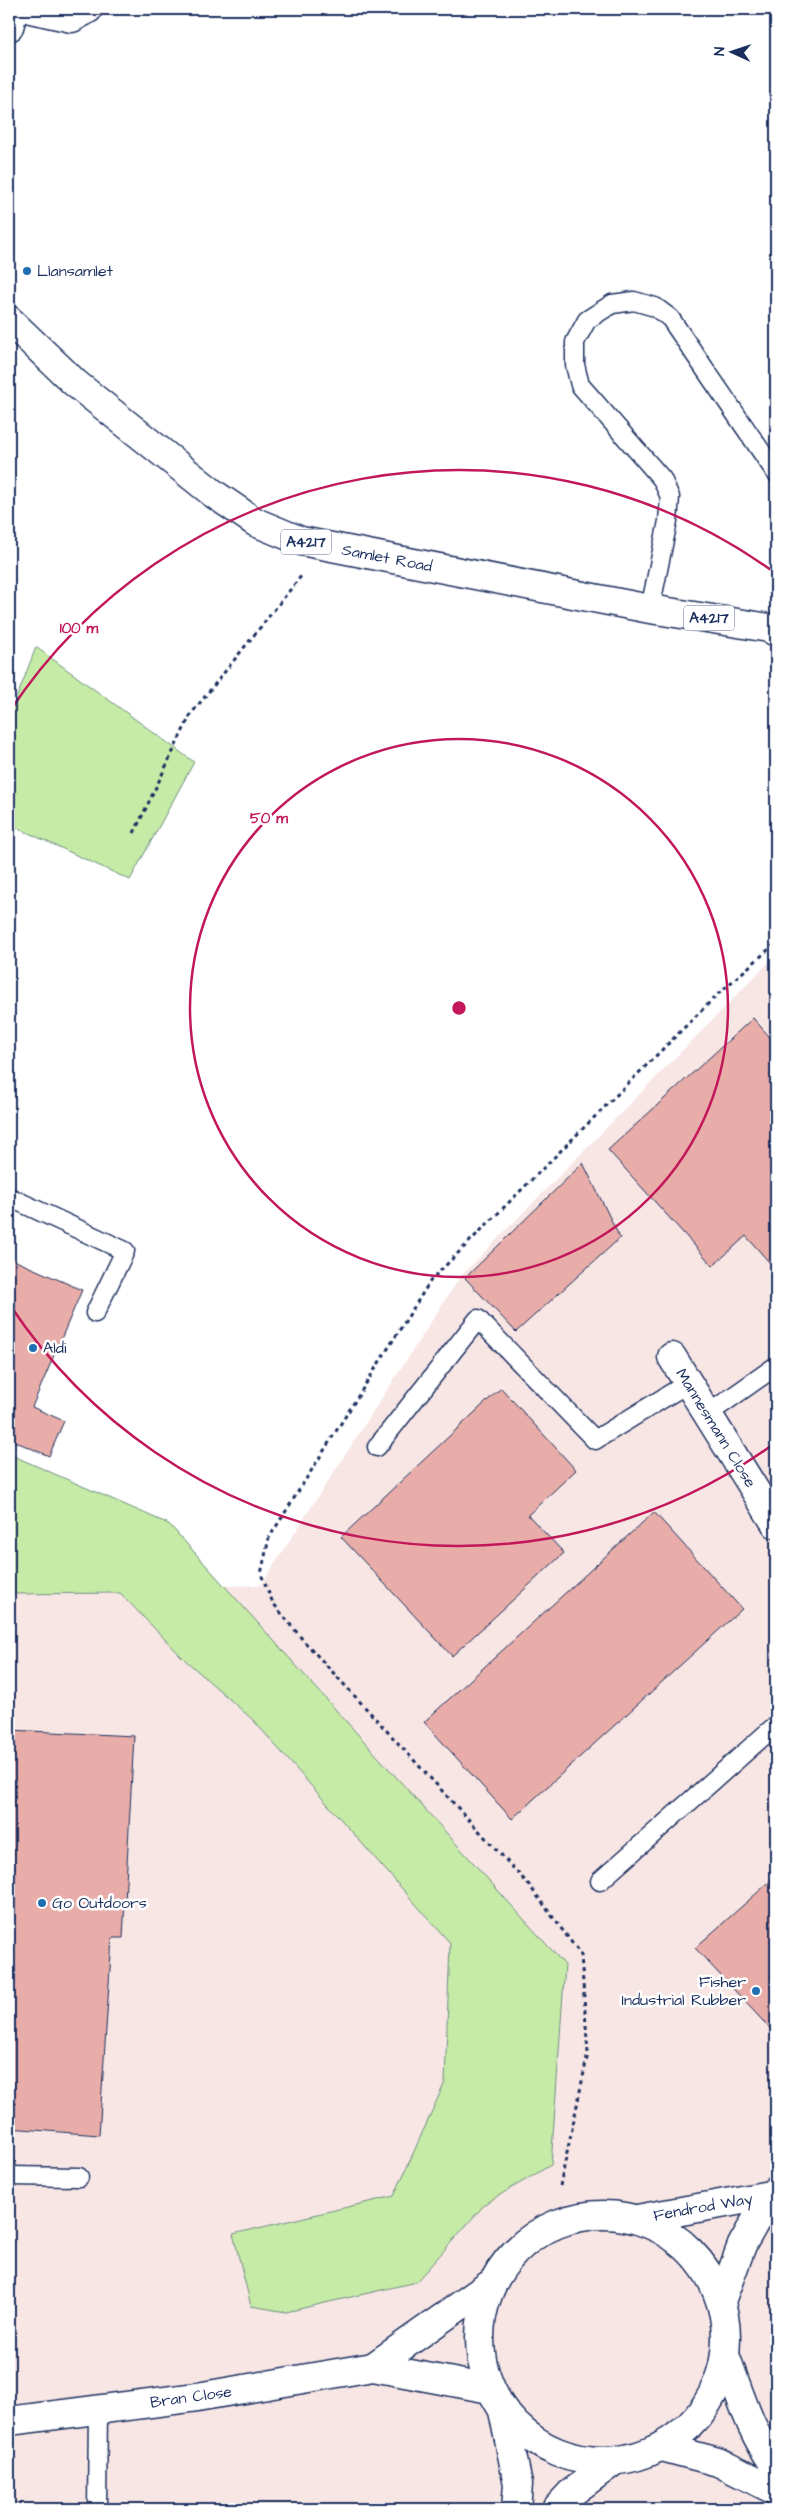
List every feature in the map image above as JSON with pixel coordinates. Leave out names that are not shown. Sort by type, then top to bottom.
[{"type":"street","points":[[9,27],[14,9]]},
{"type":"street","points":[[31,9],[72,18],[88,9]]},
{"type":"street","name":"Samlet Road","points":[[14,332],[214,494],[255,522],[300,541],[650,609],[768,628],[776,632]]},
{"type":"street","name":"Mannesmann Close","points":[[672,1357],[776,1524]]},
{"type":"street","name":"Fendrod Way","points":[[637,2219],[773,2193]]},
{"type":"street","name":"Fendrod Way","points":[[721,2301],[742,2245],[773,2193]]},
{"type":"street","points":[[497,2400],[520,2430],[541,2445],[564,2455],[588,2461],[614,2461],[639,2456],[662,2447],[686,2430],[705,2408],[719,2383],[725,2355],[726,2327],[721,2301],[708,2273],[690,2249],[665,2231],[637,2219],[609,2214],[580,2216],[553,2225],[528,2239],[514,2252],[492,2283],[482,2309],[479,2336],[482,2363],[497,2400],[518,2484],[516,2509]]},
{"type":"street","name":"Bran Close","points":[[373,2367],[492,2283]]},
{"type":"street","points":[[725,2355],[746,2411],[769,2457],[776,2466]]},
{"type":"street","name":"Bran Close","points":[[9,2421],[197,2397],[373,2367],[497,2400]]},
{"type":"street","points":[[662,2447],[718,2462],[776,2491]]},
{"type":"street","points":[[556,2509],[570,2494],[614,2461]]},
{"type":"lane","points":[[650,609],[668,521],[670,497],[662,478],[580,386],[576,365],[576,342],[587,320],[612,304],[634,301],[655,307],[670,318],[776,472]]},
{"type":"lane","points":[[9,1197],[125,1251],[94,1313]]},
{"type":"lane","points":[[376,1448],[478,1319],[595,1440],[688,1383]]},
{"type":"lane","points":[[708,1414],[776,1366]]},
{"type":"lane","points":[[600,1881],[776,1726]]},
{"type":"lane","points":[[9,2176],[79,2177]]},
{"type":"lane","points":[[96,2509],[98,2410]]},
{"type":"path","points":[[134,833],[191,714],[325,546]]},
{"type":"path","points":[[560,2186],[588,2054],[582,1955],[529,1885],[304,1640],[273,1603],[261,1574],[269,1538],[431,1280],[719,993],[776,943]]},
{"type":"shaded area","points":[[776,955],[776,2509],[9,2509],[9,1591],[261,1585],[460,1277]]},
{"type":"green space","points":[[36,647],[194,762],[130,880],[9,824],[9,718]]},
{"type":"green space","points":[[9,1454],[169,1524],[565,1965],[551,2165],[486,2203],[416,2282],[286,2312],[251,2306],[233,2234],[394,2196],[445,2082],[450,1943],[253,1720],[184,1659],[120,1593],[9,1594]]},
{"type":"building","points":[[753,1018],[776,1044],[776,1270],[746,1236],[713,1266],[608,1150]]},
{"type":"building","points":[[583,1163],[620,1238],[516,1332],[465,1278]]},
{"type":"building","name":"Aldi","points":[[9,1258],[82,1290],[32,1407],[64,1421],[49,1456],[9,1439]]},
{"type":"building","points":[[501,1388],[576,1470],[528,1515],[564,1553],[452,1656],[341,1537]]},
{"type":"building","points":[[654,1512],[742,1609],[512,1819],[424,1722]]},
{"type":"building","points":[[9,1730],[134,1736],[123,1938],[112,1938],[99,2135],[9,2128]]},
{"type":"building","name":"Fisher Industrial Rubber","points":[[776,1876],[776,2035],[695,1948]]},
{"type":"place","name":"Llansamlet","points":[[27,271]]},
{"type":"place","name":"Aldi","points":[[33,1348]]},
{"type":"place","name":"Go Outdoors","points":[[42,1903]]},
{"type":"place","name":"Fisher Industrial Rubber","points":[[756,1991]]}]
